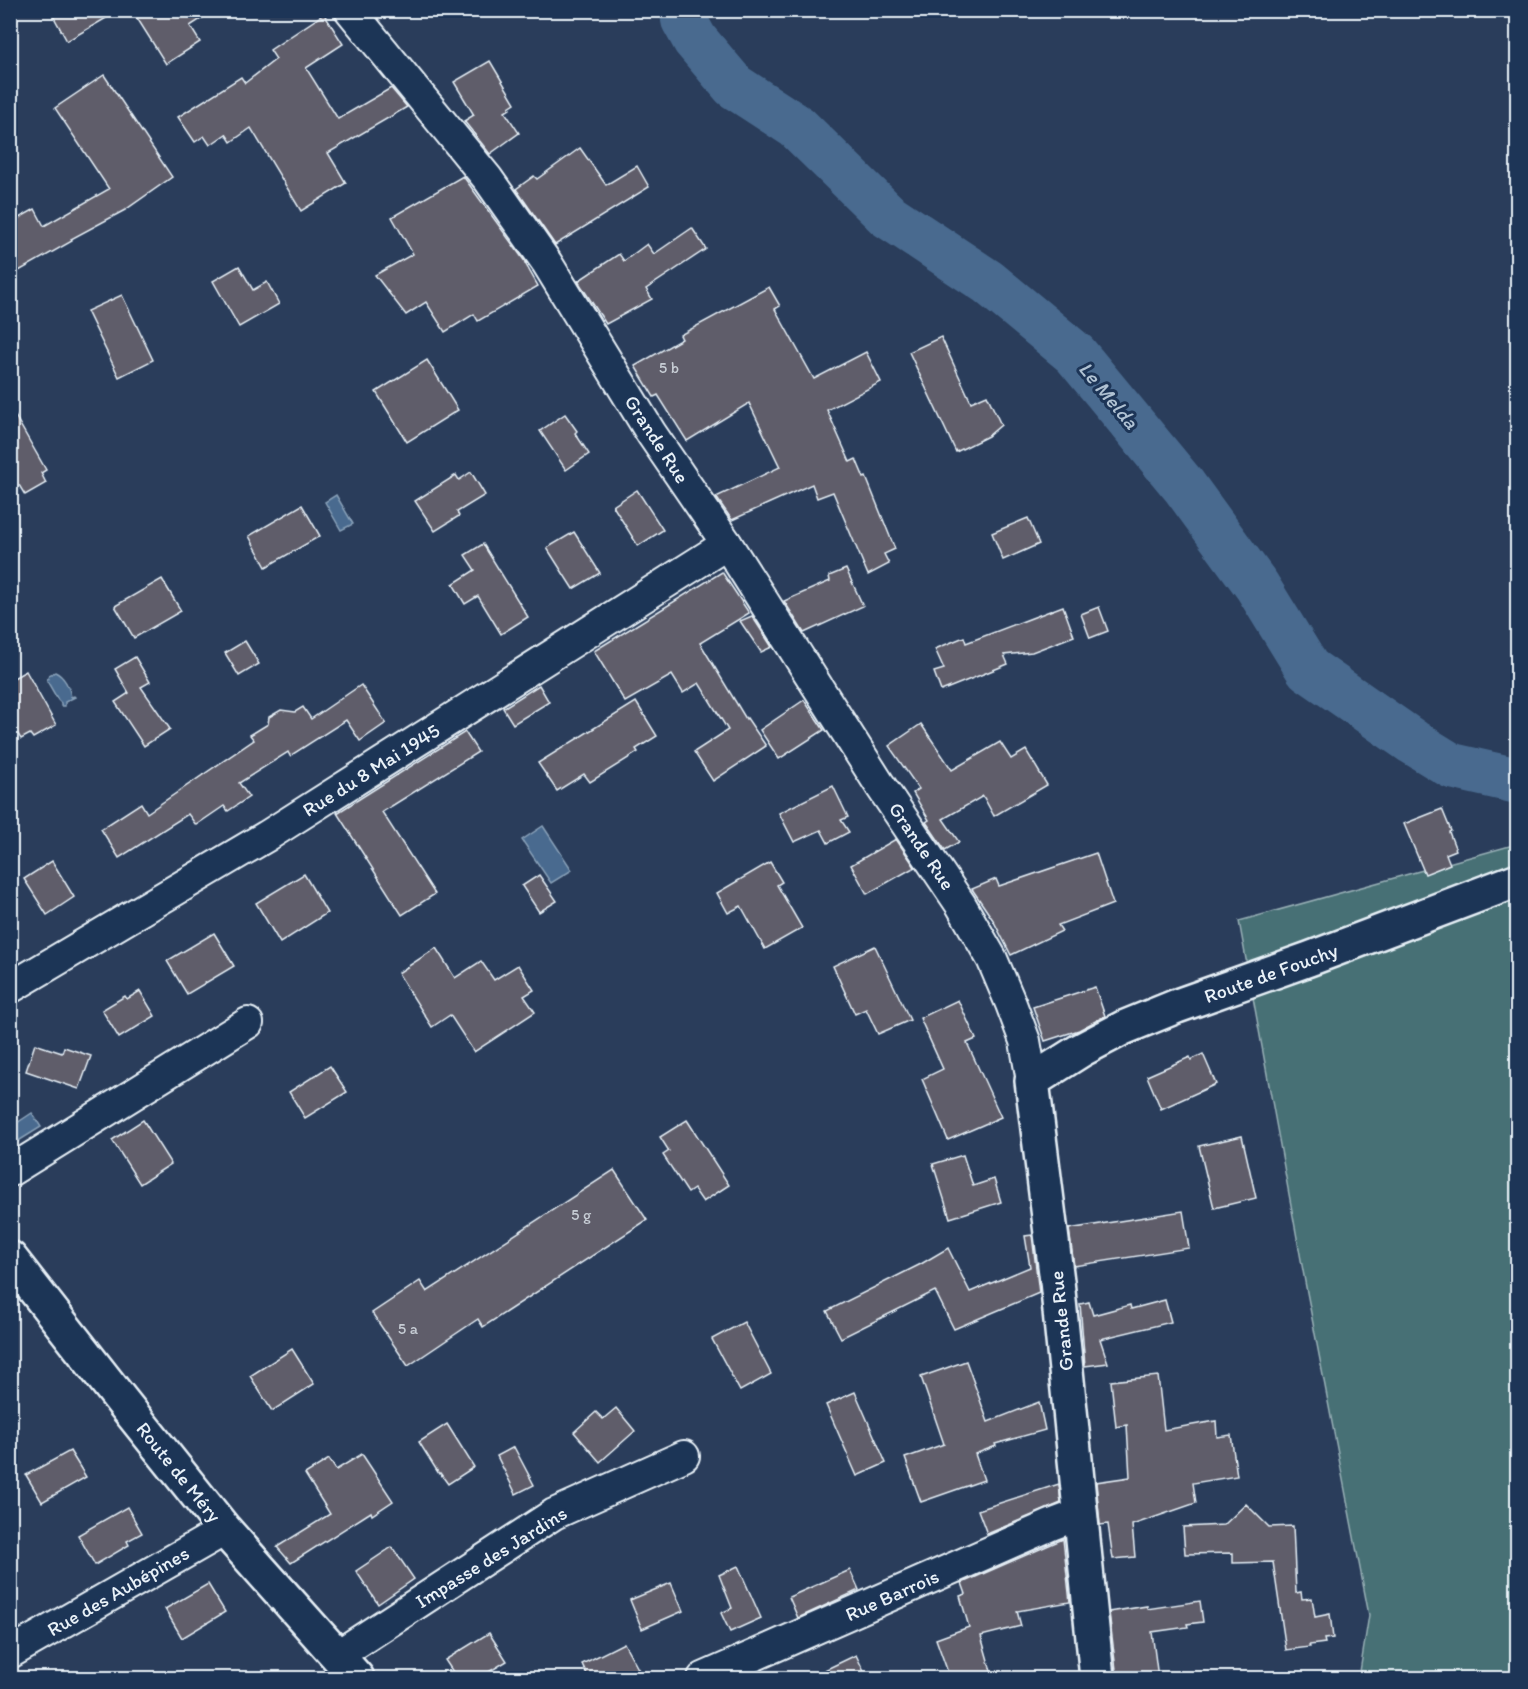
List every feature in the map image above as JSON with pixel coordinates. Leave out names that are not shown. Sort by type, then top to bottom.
[{"type":"street","name":"Grande Rue","points":[[350,10],[488,179],[547,263],[651,433],[727,544],[880,785],[961,905],[992,959],[1024,1041],[1032,1081],[1057,1281],[1096,1678]]},
{"type":"street","name":"Rue du 8 Mai 1945","points":[[10,988],[267,836],[727,544]]},
{"type":"street","name":"Route de Fouchy","points":[[1032,1081],[1081,1050],[1123,1028],[1518,880]]},
{"type":"street","points":[[10,1172],[248,1023]]},
{"type":"street","name":"Route de Méry","points":[[10,1258],[225,1530],[347,1667]]},
{"type":"street","name":"Impasse des Jardins","points":[[347,1667],[554,1514],[684,1456]]},
{"type":"street","name":"Rue Barrois","points":[[703,1678],[1080,1514]]},
{"type":"street","name":"Rue des Aubépines","points":[[10,1653],[225,1530]]},
{"type":"green space","points":[[1517,844],[1517,1678],[1359,1678],[1369,1615],[1239,921]]},
{"type":"water","points":[[336,495],[353,524],[341,530],[325,502]]},
{"type":"water","points":[[55,672],[66,683],[71,697],[75,697],[65,702],[65,706],[61,706],[47,681],[49,675]]},
{"type":"water","points":[[543,826],[572,870],[551,883],[522,840]]},
{"type":"water","points":[[32,1113],[41,1127],[12,1145],[11,1127]]},
{"type":"building","points":[[50,10],[120,10],[67,41]]},
{"type":"building","points":[[132,10],[215,10],[190,26],[200,42],[166,64]]},
{"type":"building","points":[[324,14],[343,44],[306,68],[338,119],[391,88],[407,107],[328,153],[346,183],[301,211],[251,128],[231,142],[226,134],[210,145],[204,136],[195,142],[178,117],[241,77],[245,83],[276,59],[270,50]]},
{"type":"building","points":[[490,61],[515,103],[505,112],[519,133],[490,154],[464,121],[474,115],[454,82]]},
{"type":"building","points":[[104,75],[172,177],[125,210],[10,276],[10,223],[35,209],[44,226],[109,189],[55,108]]},
{"type":"building","points":[[580,148],[606,185],[637,166],[649,187],[555,245],[516,189],[534,176],[537,179]]},
{"type":"building","points":[[463,176],[526,263],[538,286],[478,321],[474,314],[445,332],[426,302],[406,315],[375,275],[413,254],[392,217]]},
{"type":"building","points":[[692,228],[706,249],[646,289],[652,299],[606,324],[578,281],[619,254],[624,261],[647,244],[654,254]]},
{"type":"building","points":[[239,266],[253,290],[267,282],[279,304],[239,327],[213,281]]},
{"type":"building","points":[[769,287],[780,306],[775,309],[814,379],[866,352],[881,382],[827,410],[850,462],[856,459],[864,478],[866,477],[895,549],[884,554],[889,564],[868,575],[833,492],[817,498],[812,484],[732,520],[716,497],[780,467],[749,403],[687,441],[658,395],[654,397],[635,366],[682,339],[680,335]]},
{"type":"building","points":[[122,295],[153,360],[119,377],[87,311]]},
{"type":"building","points":[[941,337],[971,402],[987,395],[1001,425],[988,436],[956,452],[909,352]]},
{"type":"building","points":[[427,360],[458,410],[407,442],[376,392]]},
{"type":"building","points":[[10,407],[46,470],[41,473],[46,483],[25,495],[19,485],[10,491]]},
{"type":"building","points":[[565,414],[589,454],[566,470],[540,431]]},
{"type":"building","points":[[471,472],[485,495],[457,512],[459,516],[435,531],[415,501],[456,475],[459,480]]},
{"type":"building","points":[[637,490],[663,530],[638,546],[613,506]]},
{"type":"building","points":[[302,505],[320,536],[266,567],[249,536]]},
{"type":"building","points":[[1028,518],[1039,544],[1003,560],[992,533]]},
{"type":"building","points":[[574,532],[600,573],[573,589],[547,548]]},
{"type":"building","points":[[483,544],[528,617],[501,634],[478,596],[465,604],[453,584],[475,570],[465,555]]},
{"type":"building","points":[[846,569],[863,606],[804,633],[784,601],[830,581],[829,576]]},
{"type":"building","points":[[722,572],[749,613],[700,643],[746,719],[766,746],[713,781],[694,752],[728,730],[699,683],[683,693],[672,675],[625,702],[594,651]]},
{"type":"building","points":[[162,579],[181,611],[134,638],[115,606]]},
{"type":"building","points":[[1063,606],[1074,636],[1032,652],[1004,655],[1008,664],[941,691],[934,672],[944,669],[935,649],[964,637],[966,643]]},
{"type":"building","points":[[1099,607],[1108,631],[1090,638],[1081,614]]},
{"type":"building","points":[[752,616],[772,647],[761,652],[740,621]]},
{"type":"building","points":[[245,641],[259,664],[239,676],[225,653]]},
{"type":"building","points":[[135,657],[150,682],[141,687],[170,729],[144,746],[115,702],[129,693],[115,669]]},
{"type":"building","points":[[26,671],[56,725],[33,738],[30,734],[21,739],[10,722],[10,680]]},
{"type":"building","points":[[361,685],[386,723],[360,741],[346,720],[290,756],[288,752],[239,783],[249,797],[228,811],[224,806],[196,825],[188,814],[119,858],[101,829],[141,803],[147,813],[254,740],[250,735],[268,724],[269,717],[281,710],[295,712],[303,707],[311,719]]},
{"type":"building","points":[[539,685],[549,702],[513,724],[503,708]]},
{"type":"building","points":[[804,700],[824,730],[779,759],[760,730]]},
{"type":"building","points":[[636,702],[657,736],[636,749],[638,752],[590,782],[584,774],[557,791],[538,763]]},
{"type":"building","points":[[921,724],[952,770],[1000,742],[1011,759],[1026,750],[1047,785],[994,816],[983,796],[943,819],[959,842],[945,850],[926,822],[929,820],[913,793],[919,789],[889,746]]},
{"type":"building","points":[[465,732],[478,752],[382,812],[435,894],[402,915],[337,813]]},
{"type":"building","points":[[833,786],[848,817],[841,820],[849,832],[828,843],[821,830],[794,842],[779,813]]},
{"type":"building","points":[[1442,809],[1456,850],[1446,854],[1450,864],[1425,874],[1404,824]]},
{"type":"building","points":[[896,839],[915,867],[867,894],[851,865]]},
{"type":"building","points":[[1096,853],[1113,904],[1058,925],[1062,931],[1011,955],[993,920],[972,889],[996,879],[999,886]]},
{"type":"building","points":[[52,861],[74,897],[47,915],[24,879]]},
{"type":"building","points":[[770,862],[782,882],[777,885],[802,928],[765,949],[741,906],[728,913],[717,893]]},
{"type":"building","points":[[304,874],[327,913],[280,943],[256,903]]},
{"type":"building","points":[[539,875],[557,901],[539,912],[522,886]]},
{"type":"building","points":[[214,933],[234,966],[187,994],[167,961]]},
{"type":"building","points":[[875,946],[910,1020],[878,1034],[866,1009],[855,1014],[833,966]]},
{"type":"building","points":[[436,948],[455,978],[481,961],[494,980],[518,965],[534,990],[524,996],[535,1012],[474,1052],[450,1015],[432,1027],[398,973]]},
{"type":"building","points":[[1095,987],[1105,1016],[1079,1030],[1045,1041],[1033,1007]]},
{"type":"building","points":[[140,991],[155,1016],[119,1038],[102,1010],[125,996],[127,999]]},
{"type":"building","points":[[958,1000],[976,1039],[967,1043],[1001,1117],[948,1140],[922,1079],[943,1069],[920,1018]]},
{"type":"building","points":[[35,1044],[62,1053],[64,1047],[91,1056],[79,1089],[26,1071]]},
{"type":"building","points":[[1203,1054],[1216,1084],[1161,1109],[1147,1076],[1190,1057],[1191,1060]]},
{"type":"building","points":[[330,1066],[347,1092],[305,1118],[289,1092]]},
{"type":"building","points":[[143,1120],[171,1164],[140,1184],[112,1140]]},
{"type":"building","points":[[687,1120],[729,1185],[703,1202],[694,1189],[688,1193],[663,1155],[669,1151],[660,1137]]},
{"type":"building","points":[[1242,1136],[1256,1198],[1214,1208],[1199,1146]]},
{"type":"building","points":[[963,1155],[973,1186],[994,1179],[1001,1202],[950,1218],[933,1164]]},
{"type":"building","points":[[614,1170],[647,1220],[483,1327],[478,1319],[408,1366],[372,1313],[420,1281],[427,1292]]},
{"type":"building","points":[[1183,1211],[1189,1248],[1074,1266],[1069,1229]]},
{"type":"building","points":[[1032,1235],[1039,1293],[954,1329],[935,1291],[841,1338],[827,1311],[948,1248],[970,1292],[1030,1267],[1025,1236]]},
{"type":"building","points":[[1165,1300],[1171,1322],[1100,1339],[1108,1363],[1085,1366],[1080,1304],[1089,1302],[1093,1315],[1130,1305],[1131,1309]]},
{"type":"building","points":[[744,1322],[771,1374],[740,1391],[712,1339]]},
{"type":"building","points":[[292,1349],[314,1384],[272,1411],[250,1376]]},
{"type":"building","points":[[966,1361],[988,1422],[1039,1402],[1045,1430],[995,1444],[996,1446],[975,1454],[984,1480],[921,1502],[905,1458],[944,1444],[921,1377]]},
{"type":"building","points":[[1158,1376],[1164,1430],[1216,1421],[1217,1437],[1231,1435],[1237,1476],[1193,1483],[1196,1503],[1132,1525],[1135,1557],[1113,1559],[1108,1524],[1100,1525],[1096,1482],[1130,1477],[1127,1425],[1116,1427],[1111,1381]]},
{"type":"building","points":[[855,1392],[886,1463],[857,1476],[826,1405]]},
{"type":"building","points":[[616,1408],[635,1431],[600,1462],[574,1432],[596,1412],[603,1419]]},
{"type":"building","points":[[447,1424],[474,1467],[448,1484],[419,1442]]},
{"type":"building","points":[[514,1447],[534,1485],[516,1494],[497,1456]]},
{"type":"building","points":[[70,1451],[86,1477],[42,1502],[26,1475]]},
{"type":"building","points":[[362,1454],[393,1501],[372,1515],[371,1512],[291,1563],[277,1547],[330,1514],[305,1474],[329,1459],[336,1470]]},
{"type":"building","points":[[1059,1484],[1061,1503],[987,1534],[978,1510]]},
{"type":"building","points":[[1246,1504],[1269,1527],[1293,1526],[1296,1593],[1301,1592],[1302,1599],[1312,1598],[1315,1617],[1330,1614],[1333,1638],[1324,1639],[1325,1643],[1286,1650],[1273,1562],[1233,1563],[1233,1553],[1185,1554],[1183,1527],[1224,1525]]},
{"type":"building","points":[[127,1507],[142,1533],[127,1541],[129,1545],[95,1565],[78,1535]]},
{"type":"building","points":[[1063,1539],[1070,1602],[1017,1611],[1021,1626],[981,1636],[993,1678],[950,1678],[936,1639],[969,1627],[960,1596],[966,1594],[962,1583]]},
{"type":"building","points":[[392,1547],[414,1579],[378,1604],[356,1571]]},
{"type":"building","points":[[738,1566],[761,1618],[730,1632],[721,1613],[732,1608],[719,1575]]},
{"type":"building","points":[[850,1570],[859,1590],[798,1618],[789,1597]]},
{"type":"building","points":[[671,1583],[683,1611],[642,1629],[630,1600]]},
{"type":"building","points":[[208,1584],[225,1612],[182,1638],[165,1609]]},
{"type":"building","points":[[1200,1601],[1203,1622],[1187,1624],[1188,1627],[1152,1632],[1158,1678],[1117,1678],[1109,1612]]},
{"type":"building","points":[[489,1633],[507,1661],[479,1678],[457,1678],[445,1660]]},
{"type":"building","points":[[624,1643],[643,1678],[589,1678],[582,1664]]},
{"type":"building","points":[[856,1655],[867,1678],[808,1678]]},
{"type":"waterway","name":"Le Melda","points":[[683,10],[684,20],[695,40],[734,86],[797,127],[887,215],[988,282],[1075,354],[1184,486],[1257,586],[1308,669],[1413,742],[1452,766],[1518,781]]}]
